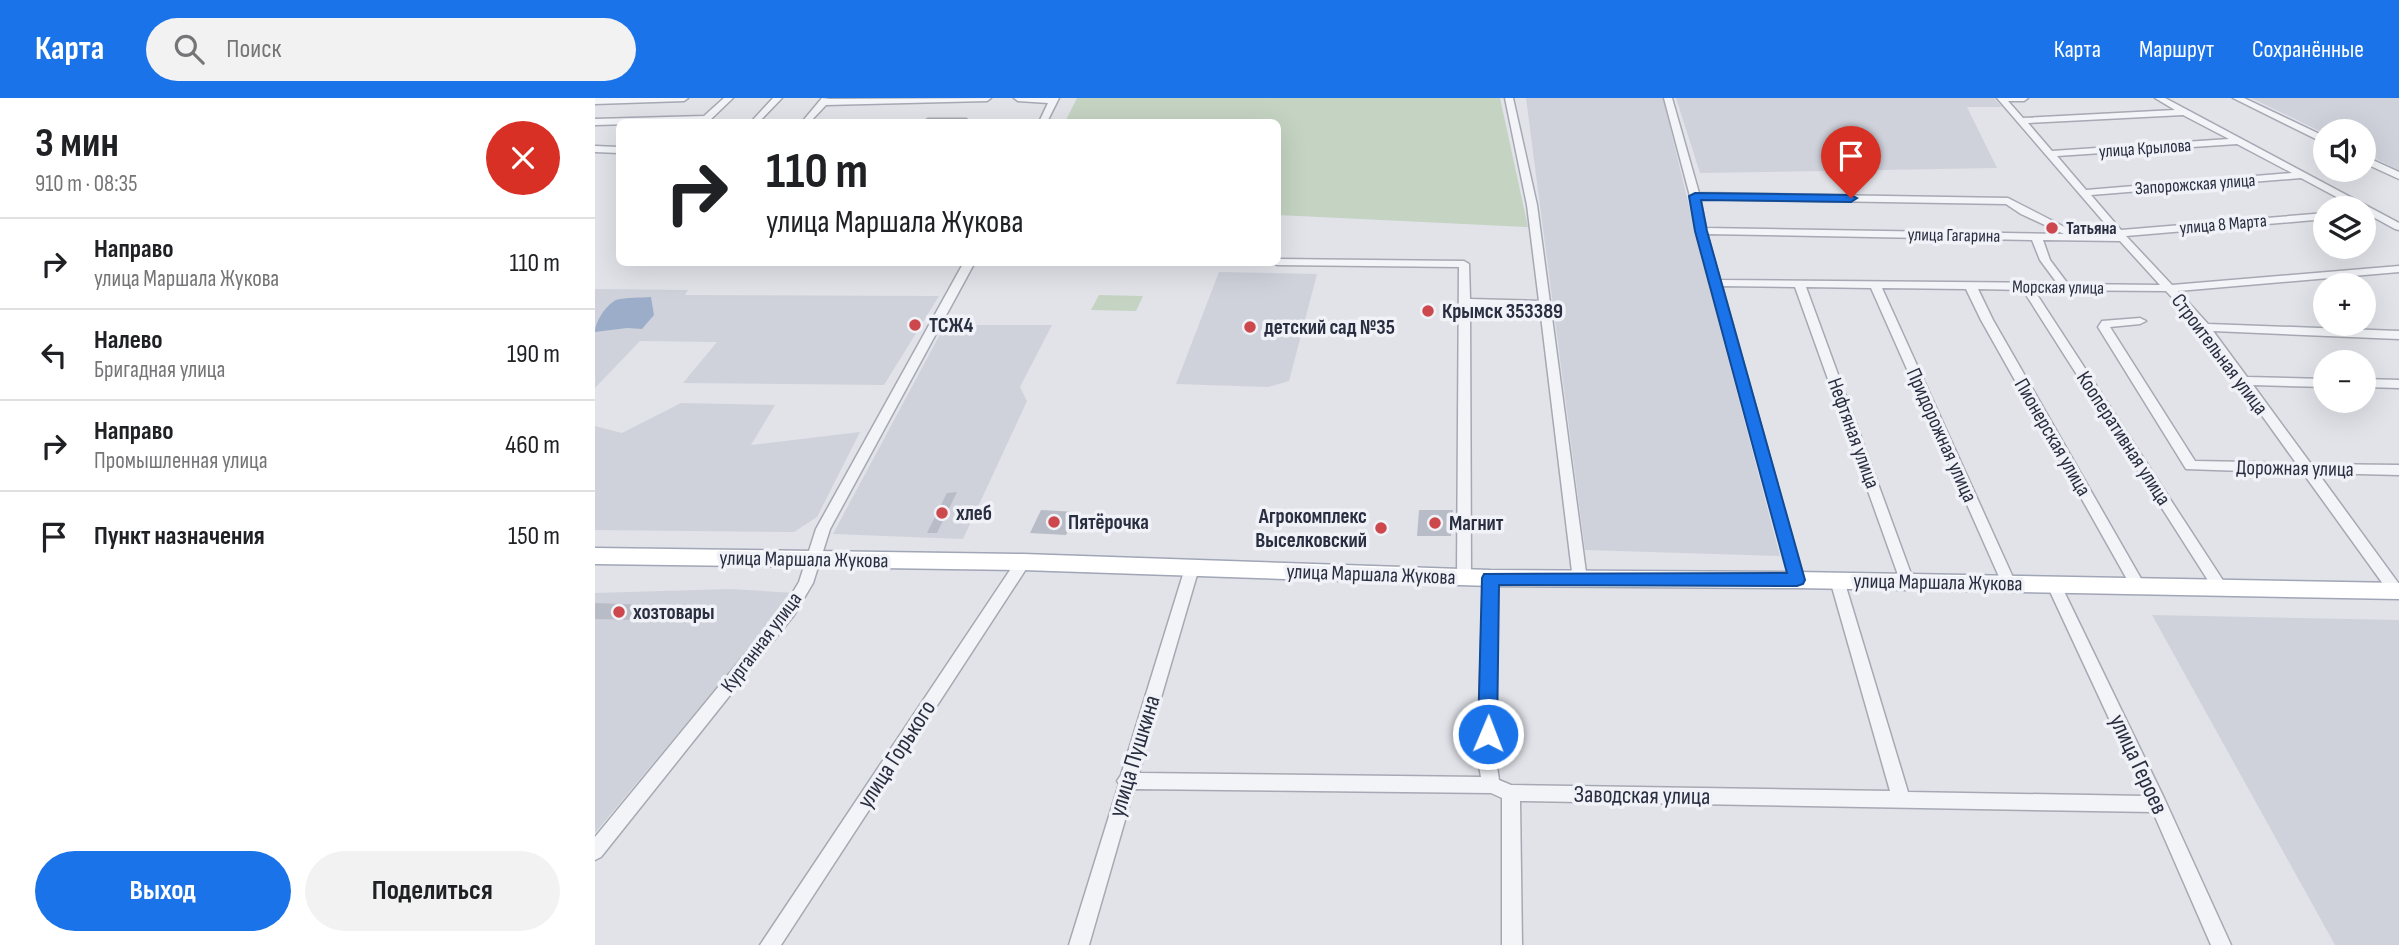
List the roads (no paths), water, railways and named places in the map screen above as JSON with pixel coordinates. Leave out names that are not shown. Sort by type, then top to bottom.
[{"type":"main road","name":"улица Маршала Жукова","points":[[595,556],[1023,562],[1580,580],[1837,580],[2397,591]]},
{"type":"street","points":[[595,101],[684,98]]},
{"type":"street","points":[[707,119],[729,98]]},
{"type":"street","points":[[758,119],[778,98]]},
{"type":"street","points":[[968,119],[981,98]]},
{"type":"street","points":[[809,119],[825,100],[988,98]]},
{"type":"street","points":[[1018,98],[1054,99],[1044,119]]},
{"type":"street","points":[[1509,98],[1532,205],[1580,580]]},
{"type":"street","points":[[1668,98],[1695,196],[1701,231],[1797,580]]},
{"type":"street","points":[[2002,99],[2024,98]]},
{"type":"street","points":[[2159,98],[2341,196]]},
{"type":"street","points":[[2237,98],[2313,135]]},
{"type":"street","name":"Строительная улица","points":[[2002,99],[2204,327],[2241,382],[2397,591]]},
{"type":"street","points":[[2021,121],[2183,112]]},
{"type":"street","points":[[595,122],[616,122]]},
{"type":"street","name":"улица Крылова","points":[[2052,155],[2239,141]]},
{"type":"street","points":[[595,149],[616,150]]},
{"type":"street","points":[[2376,165],[2399,176]]},
{"type":"street","name":"Запорожская улица","points":[[2085,192],[2305,175]]},
{"type":"street","points":[[1695,196],[2008,201],[2025,212],[2079,237]]},
{"type":"street","points":[[2376,216],[2399,227]]},
{"type":"street","name":"улица 8 Марта","points":[[2121,236],[2313,217]]},
{"type":"street","name":"улица Гагарина","points":[[1701,231],[2121,236]]},
{"type":"street","points":[[2036,236],[2045,260],[2066,288]]},
{"type":"street","points":[[1281,262],[1464,264],[1464,577]]},
{"type":"street","name":"Курганная улица","points":[[595,851],[789,611],[806,583],[823,529],[968,266]]},
{"type":"street","name":"Морская улица","points":[[1716,283],[2171,288],[2397,271]]},
{"type":"street","name":"Нефтяная улица","points":[[1800,285],[1907,582]]},
{"type":"street","name":"Придорожная улица","points":[[1875,285],[2010,584]]},
{"type":"street","name":"Кооперативная улица","points":[[2027,286],[2221,589]]},
{"type":"street","name":"Пионерская улица","points":[[1971,287],[1987,320],[2138,586]]},
{"type":"street","points":[[1464,302],[1545,305]]},
{"type":"street","name":"Дорожная улица","points":[[2140,321],[2106,323],[2104,327],[2191,466],[2399,470]]},
{"type":"street","points":[[2204,327],[2399,335]]},
{"type":"street","points":[[2241,382],[2313,383]]},
{"type":"street","points":[[2376,383],[2399,384]]},
{"type":"street","name":"улица Горького","points":[[770,945],[1023,562]]},
{"type":"street","name":"улица Пушкина","points":[[1079,945],[1192,568]]},
{"type":"street","points":[[1490,578],[1487,760],[1491,785]]},
{"type":"street","points":[[1837,580],[1901,798]]},
{"type":"street","name":"улица Героев","points":[[2054,585],[2158,804],[2221,945]]},
{"type":"street","name":"Заводская улица","points":[[1126,781],[1491,785],[1511,793],[2158,804]]},
{"type":"street","points":[[1511,793],[1512,945]]},
{"type":"water","points":[[651,297],[654,315],[642,329],[595,332],[602,314],[616,300]]},
{"type":"place","name":"Татьяна","points":[[2052,228]]},
{"type":"place","name":"Крымск 353389","points":[[1428,311]]},
{"type":"place","name":"ТСЖ4","points":[[915,325]]},
{"type":"place","name":"детский сад №35","points":[[1250,327]]},
{"type":"place","name":"хлеб","points":[[942,513]]},
{"type":"place","name":"Пятёрочка","points":[[1054,522]]},
{"type":"place","name":"Магнит","points":[[1435,523]]},
{"type":"place","name":"Агрокомплекс Выселковский","points":[[1381,528]]},
{"type":"place","name":"хозтовары","points":[[619,612]]}]
